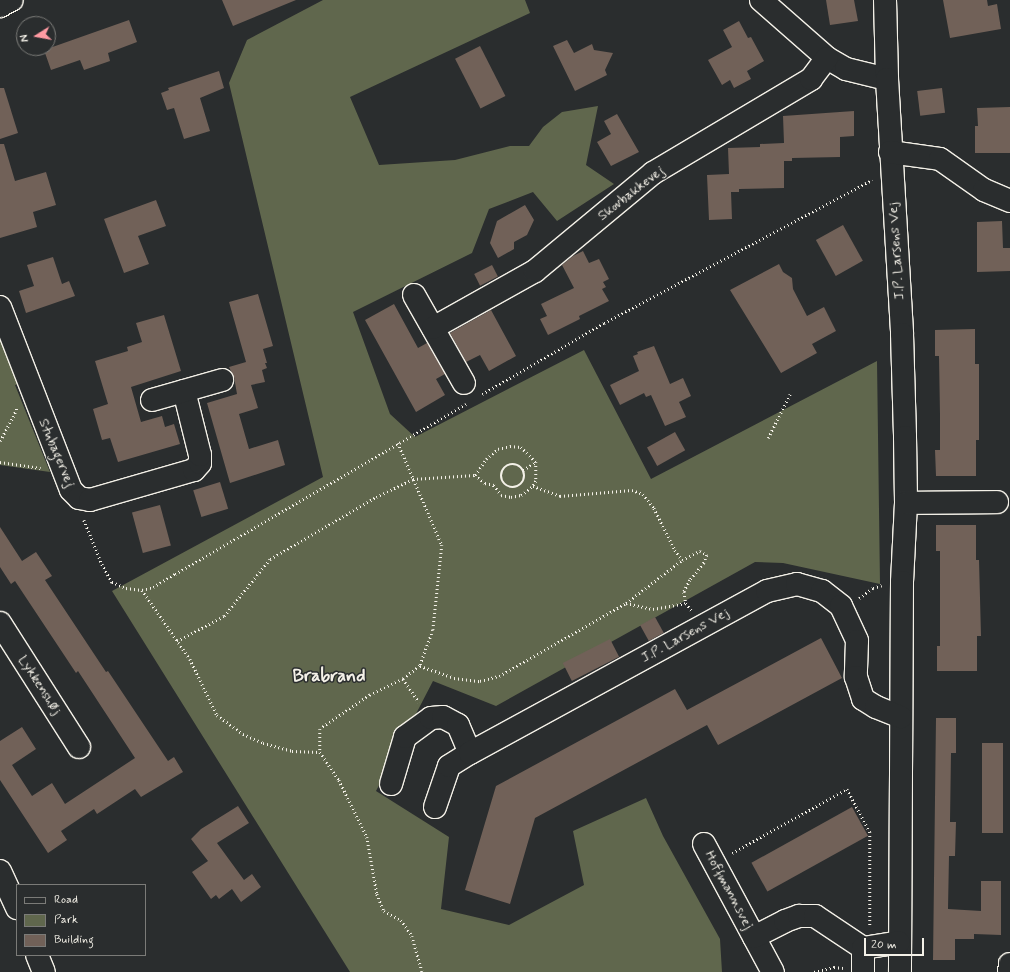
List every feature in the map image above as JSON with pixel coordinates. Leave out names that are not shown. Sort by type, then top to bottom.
[{"type":"street","points":[[0,6],[12,0]]},
{"type":"street","points":[[761,0],[827,58],[846,69],[887,79]]},
{"type":"street","name":"J.P. Larsens Vej","points":[[885,0],[890,152],[902,334],[906,502],[902,582],[900,717],[900,972]]},
{"type":"street","name":"Skovbakkevej","points":[[433,328],[535,271],[653,173],[811,79],[827,58]]},
{"type":"street","points":[[890,152],[940,159],[984,190],[1010,201]]},
{"type":"street","points":[[414,295],[464,383]]},
{"type":"street","name":"Stubagervej","points":[[0,307],[71,490],[79,498],[90,500],[194,470],[200,463],[200,455],[184,391]]},
{"type":"street","points":[[152,400],[222,380]]},
{"type":"street","points":[[906,502],[997,502]]},
{"type":"street","name":"J.P. Larsens Vej","points":[[435,807],[449,766],[470,753],[767,591],[797,584],[822,591],[841,606],[857,641],[856,677],[863,699],[876,707],[900,717]]},
{"type":"street","name":"Lykkenshøj","points":[[0,623],[79,747]]},
{"type":"street","points":[[391,784],[405,737],[432,718],[443,717],[458,725],[470,753]]},
{"type":"street","name":"Hoffmannsvej","points":[[704,844],[773,972]]},
{"type":"street","points":[[0,871],[16,906]]},
{"type":"street","name":"Hoffmannsvej","points":[[754,937],[785,921],[799,916],[815,916],[866,948]]},
{"type":"street","points":[[863,972],[866,948],[899,942]]},
{"type":"street","points":[[37,956],[44,972]]},
{"type":"street","points":[[1009,972],[1010,964]]},
{"type":"path","points":[[0,441],[13,417],[19,401],[20,387],[29,383]]},
{"type":"path","points":[[768,438],[790,394]]},
{"type":"path","points":[[398,443],[442,545],[433,630],[420,666],[403,679],[370,695],[320,729],[320,752],[339,780],[367,837],[378,894],[384,911],[401,920],[412,936],[413,945],[422,972]]},
{"type":"path","points":[[177,641],[224,616],[270,559],[376,497],[414,479],[475,475],[485,483],[494,485],[502,494],[506,496],[521,495],[533,486],[536,481],[536,462],[521,447],[510,446],[498,449],[486,459],[475,475]]},
{"type":"path","points":[[0,462],[53,470],[62,467]]},
{"type":"path","points":[[523,470],[536,462]]},
{"type":"path","points":[[510,464],[517,465],[523,470],[525,477],[518,486],[507,486],[502,480],[501,472],[510,464]]},
{"type":"path","points":[[533,486],[560,496],[632,490],[643,494],[654,508],[675,550],[682,560]]},
{"type":"path","points":[[420,666],[454,678],[480,681],[498,676],[626,603],[682,560],[700,551],[707,555],[704,563],[690,580],[684,592],[686,603],[701,626]]},
{"type":"path","points":[[845,613],[864,593],[873,588],[883,584],[902,582]]},
{"type":"path","points":[[142,590],[190,659],[217,715],[243,734],[263,743],[292,751],[320,752]]},
{"type":"path","points":[[626,603],[652,609],[686,603]]},
{"type":"path","points":[[403,679],[432,718]]},
{"type":"path","points":[[714,863],[847,789],[870,832],[866,948]]},
{"type":"path","points":[[814,972],[841,968]]},
{"type":"green space","points":[[323,0],[525,0],[530,13],[350,97],[379,165],[455,160],[510,146],[529,146],[543,127],[562,112],[598,106],[586,165],[614,184],[557,221],[533,192],[489,209],[472,253],[353,312],[390,414],[415,437],[584,350],[651,479],[877,361],[880,584],[783,563],[755,562],[496,706],[433,681],[376,791],[449,837],[441,909],[509,925],[584,885],[573,831],[646,798],[663,836],[720,939],[722,972],[350,972],[112,591],[323,477],[229,83],[247,40]]},
{"type":"green space","points":[[0,331],[21,384],[15,385],[50,472],[0,465]]},
{"type":"building","points":[[222,0],[296,0],[233,26]]},
{"type":"building","points":[[826,0],[854,0],[858,21],[830,25]]},
{"type":"building","points":[[943,0],[987,0],[988,6],[997,4],[1001,29],[950,38]]},
{"type":"building","points":[[129,20],[137,42],[108,53],[110,61],[84,70],[80,60],[51,70],[46,56],[56,56],[56,46]]},
{"type":"building","points":[[739,21],[748,38],[751,37],[764,61],[747,71],[751,79],[734,88],[730,80],[722,85],[708,60],[732,47],[723,30]]},
{"type":"building","points":[[567,40],[574,53],[592,44],[594,50],[613,53],[605,70],[607,75],[575,91],[553,46]]},
{"type":"building","points":[[480,46],[505,96],[480,109],[455,59]]},
{"type":"building","points":[[219,71],[224,88],[200,98],[210,131],[184,139],[174,108],[167,110],[161,93],[169,90],[168,88]]},
{"type":"building","points":[[0,88],[4,88],[18,133],[0,139]]},
{"type":"building","points":[[942,88],[945,113],[920,116],[917,91]]},
{"type":"building","points":[[1010,107],[1010,153],[975,153],[975,126],[978,126],[977,108]]},
{"type":"building","points":[[854,111],[854,136],[840,137],[840,157],[792,158],[792,161],[784,161],[784,188],[739,189],[739,192],[731,192],[732,219],[709,220],[707,175],[729,174],[728,148],[760,147],[760,144],[784,143],[783,116]]},
{"type":"building","points":[[617,114],[639,152],[611,166],[597,142],[611,134],[604,121]]},
{"type":"building","points":[[0,144],[4,144],[15,181],[46,172],[56,205],[33,212],[37,227],[0,238]]},
{"type":"building","points":[[156,200],[166,226],[138,236],[149,264],[124,273],[104,219]]},
{"type":"building","points":[[525,205],[534,220],[527,235],[514,242],[514,249],[498,258],[490,243],[497,221]]},
{"type":"building","points":[[1002,221],[1003,248],[1010,248],[1010,271],[977,272],[977,222]]},
{"type":"building","points":[[843,225],[863,261],[836,276],[816,240]]},
{"type":"building","points":[[583,251],[589,263],[599,259],[609,279],[603,282],[606,287],[602,289],[609,301],[579,316],[580,319],[548,335],[540,319],[547,316],[541,304],[574,288],[562,265],[573,256]]},
{"type":"building","points":[[53,257],[62,284],[69,281],[75,296],[26,313],[19,291],[34,286],[27,265]]},
{"type":"building","points":[[779,264],[783,272],[792,278],[793,289],[807,316],[824,307],[836,331],[812,344],[817,353],[781,373],[730,290]]},
{"type":"building","points":[[492,265],[498,277],[480,286],[474,274]]},
{"type":"building","points":[[258,294],[273,346],[263,349],[267,363],[265,363],[267,368],[262,370],[265,382],[251,385],[258,408],[239,414],[249,449],[278,440],[285,465],[230,483],[207,403],[237,394],[234,377],[229,367],[246,362],[229,302]]},
{"type":"building","points":[[394,304],[418,348],[427,343],[445,374],[436,379],[445,395],[416,412],[365,320]]},
{"type":"building","points":[[491,310],[516,356],[489,371],[480,355],[466,362],[450,333]]},
{"type":"building","points":[[164,315],[181,371],[131,387],[141,422],[162,416],[165,427],[174,424],[180,444],[118,462],[110,438],[102,440],[93,409],[108,404],[95,361],[128,351],[127,347],[142,342],[136,323]]},
{"type":"building","points":[[975,329],[975,364],[979,364],[979,440],[976,440],[976,476],[936,476],[935,450],[940,450],[940,415],[939,356],[935,356],[935,330]]},
{"type":"building","points":[[654,346],[670,384],[683,378],[691,396],[679,402],[686,417],[665,426],[651,395],[646,397],[644,393],[620,405],[610,385],[639,371],[633,356],[638,354],[637,352]]},
{"type":"building","points":[[675,432],[685,450],[657,466],[647,448]]},
{"type":"building","points":[[220,482],[228,509],[201,517],[193,490]]},
{"type":"building","points":[[160,505],[171,546],[143,553],[132,513]]},
{"type":"building","points":[[936,525],[976,525],[976,560],[979,560],[981,636],[977,636],[977,671],[937,671],[937,646],[940,646],[940,551],[936,551]]},
{"type":"building","points":[[0,527],[22,561],[36,552],[52,576],[45,580],[106,672],[108,671],[168,761],[174,757],[183,772],[141,797],[135,789],[97,814],[94,809],[61,831],[67,840],[48,853],[0,780],[0,741],[22,727],[36,749],[12,765],[32,796],[52,783],[65,804],[135,758],[78,671],[76,673],[15,581],[11,584],[0,567]]},
{"type":"building","points":[[655,617],[664,633],[649,641],[640,625]]},
{"type":"building","points":[[821,638],[842,678],[718,745],[707,725],[535,818],[510,904],[465,890],[496,786],[675,689],[687,710]]},
{"type":"building","points":[[610,639],[619,657],[572,681],[563,663]]},
{"type":"building","points":[[936,718],[956,718],[956,753],[951,753],[950,822],[956,822],[955,856],[949,856],[948,909],[981,911],[981,881],[1001,881],[1001,935],[974,934],[974,939],[955,939],[955,960],[933,960]]},
{"type":"building","points":[[982,743],[1003,743],[1003,833],[982,833]]},
{"type":"building","points":[[238,806],[249,823],[217,843],[244,880],[252,874],[261,887],[241,902],[232,889],[219,899],[216,895],[211,899],[192,872],[208,861],[191,839],[201,829]]},
{"type":"building","points":[[852,807],[868,836],[767,892],[751,863]]},
{"type":"district","name":"Brabrand","points":[[329,676]]}]
